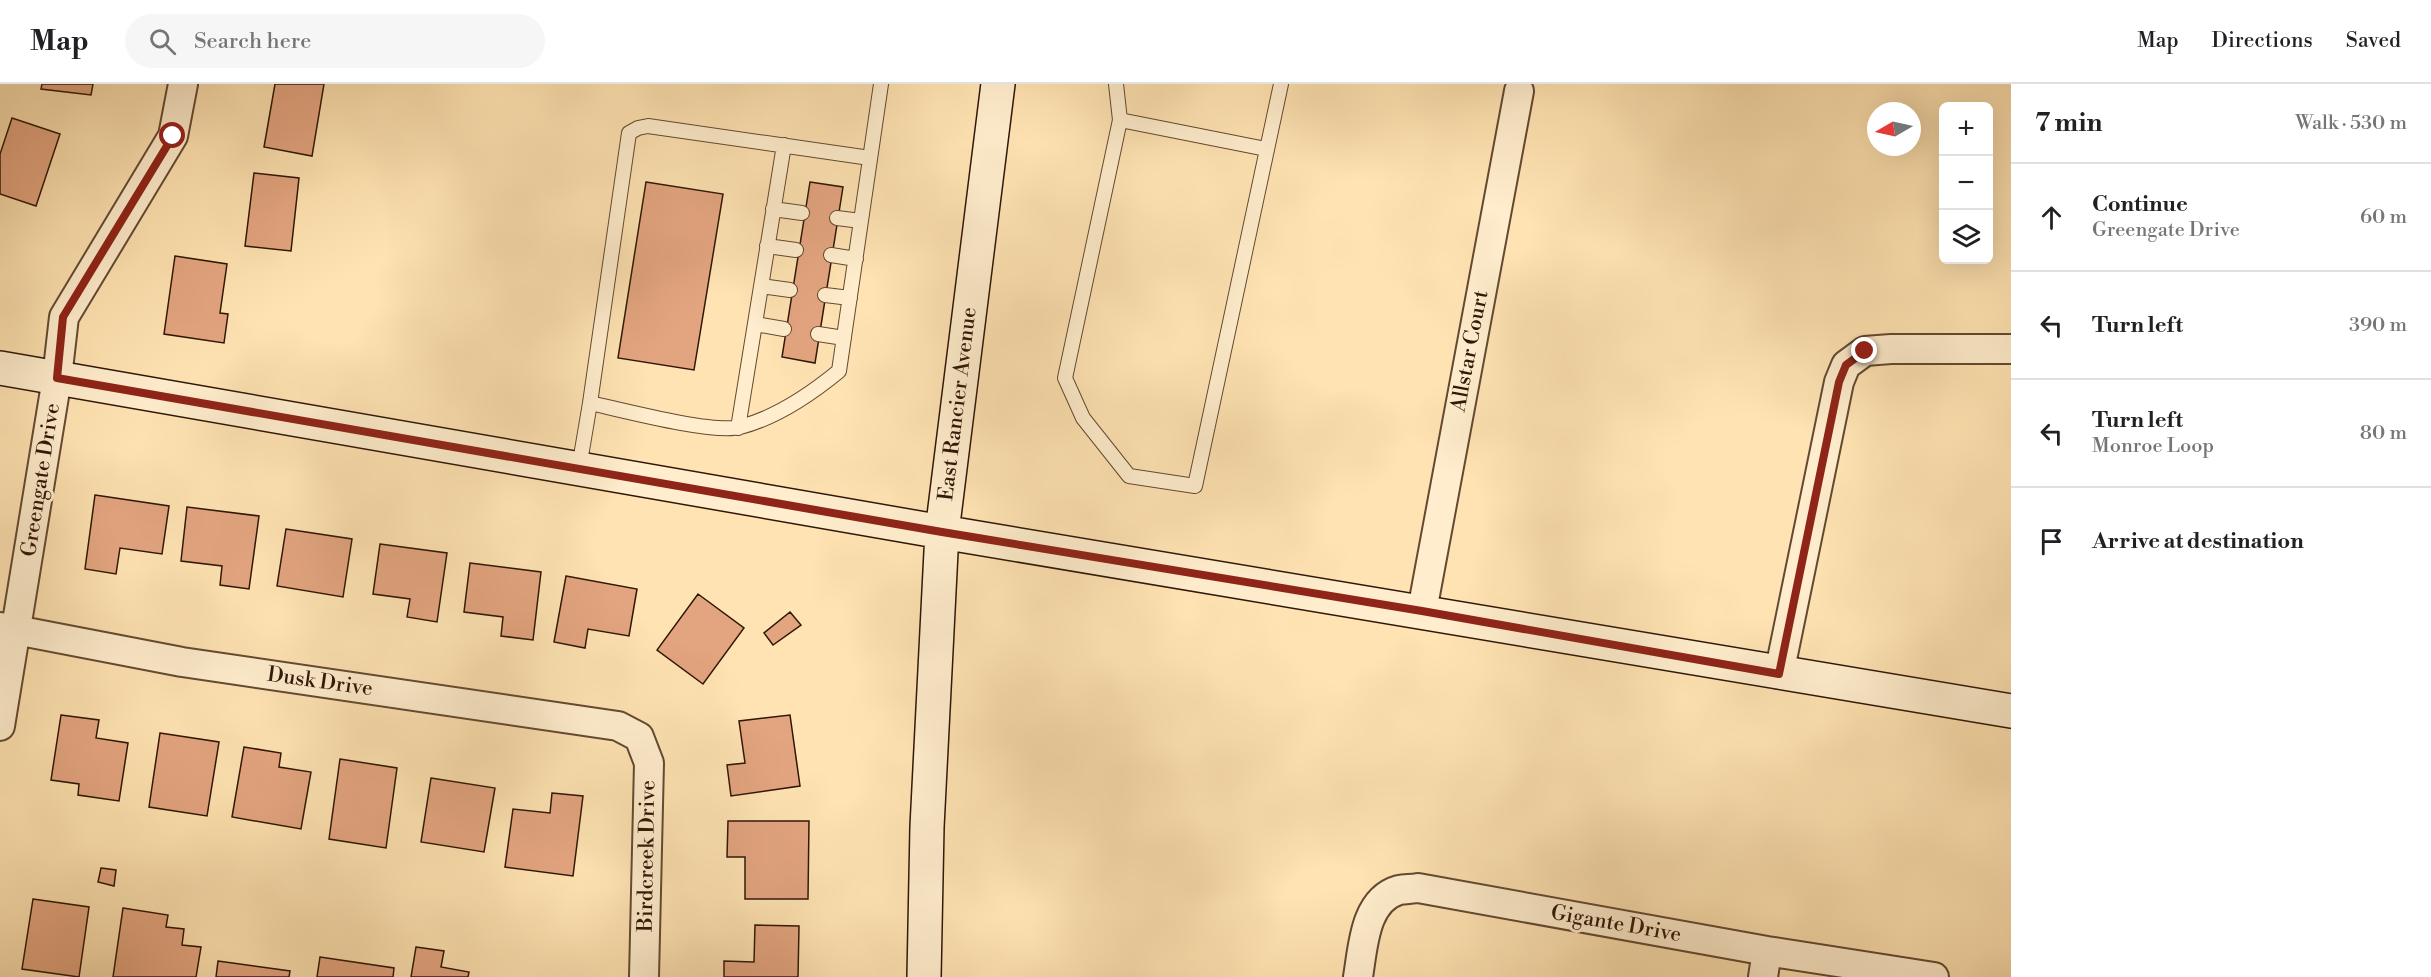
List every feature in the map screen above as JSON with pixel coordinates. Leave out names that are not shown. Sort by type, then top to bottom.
[{"type":"street","name":"Greengate Drive","points":[[0,726],[8,628],[57,378],[63,317],[173,136],[183,84]]},
{"type":"street","name":"East Rancier Avenue","points":[[924,977],[927,827],[942,532],[998,84]]},
{"type":"street","name":"Allstar Court","points":[[1422,611],[1519,91]]},
{"type":"street","points":[[1779,674],[1839,382],[1846,365],[1865,351],[2011,349]]},
{"type":"street","points":[[0,368],[942,532],[1422,611],[1779,674],[2011,711]]},
{"type":"street","name":"Dusk Drive","points":[[8,628],[182,662],[618,726],[639,737]]},
{"type":"street","name":"Birdcreek Drive","points":[[639,737],[649,764],[644,977]]},
{"type":"street","name":"Gigante Drive","points":[[1358,977],[1367,923],[1378,904],[1397,890],[1418,888],[1765,964],[1934,977]]},
{"type":"lane","points":[[590,403],[708,427],[738,428],[772,414],[823,385],[839,371],[882,84]]},
{"type":"lane","points":[[1116,84],[1120,120],[1065,378],[1083,418],[1129,476],[1195,486],[1281,84]]},
{"type":"lane","points":[[1120,120],[1266,149]]},
{"type":"lane","points":[[579,468],[629,133],[648,126],[870,158]]},
{"type":"lane","points":[[738,428],[784,145]]},
{"type":"lane","points":[[773,209],[802,213]]},
{"type":"lane","points":[[837,218],[861,221]]},
{"type":"lane","points":[[767,246],[796,250]]},
{"type":"lane","points":[[831,255],[856,259]]},
{"type":"lane","points":[[761,286],[790,290]]},
{"type":"lane","points":[[825,294],[850,298]]},
{"type":"lane","points":[[755,324],[784,329]]},
{"type":"lane","points":[[818,334],[844,338]]},
{"type":"building","points":[[42,84],[93,84],[91,95],[41,89]]},
{"type":"building","points":[[275,84],[324,84],[312,156],[264,147]]},
{"type":"building","points":[[12,118],[60,134],[36,206],[0,194],[0,154]]},
{"type":"building","points":[[254,173],[299,178],[291,251],[245,246]]},
{"type":"building","points":[[646,182],[723,194],[694,370],[618,358]]},
{"type":"building","points":[[810,182],[843,187],[815,363],[782,357]]},
{"type":"building","points":[[175,256],[227,264],[220,313],[228,314],[224,343],[164,334]]},
{"type":"building","points":[[95,495],[169,506],[162,554],[120,548],[116,574],[85,569]]},
{"type":"building","points":[[187,507],[259,516],[249,589],[220,585],[222,566],[181,561]]},
{"type":"building","points":[[286,529],[352,539],[343,597],[277,586]]},
{"type":"building","points":[[380,544],[447,553],[437,622],[407,617],[410,599],[373,594]]},
{"type":"building","points":[[470,563],[541,572],[533,640],[501,636],[503,617],[464,612]]},
{"type":"building","points":[[566,576],[637,589],[629,636],[588,629],[585,648],[554,642]]},
{"type":"building","points":[[698,594],[744,628],[703,684],[657,650]]},
{"type":"building","points":[[790,612],[801,625],[773,645],[764,633]]},
{"type":"building","points":[[61,715],[99,720],[96,738],[128,743],[119,801],[78,795],[79,784],[51,780]]},
{"type":"building","points":[[790,715],[800,786],[731,796],[727,765],[745,763],[739,721]]},
{"type":"building","points":[[160,733],[219,742],[207,816],[149,807]]},
{"type":"building","points":[[244,747],[281,753],[279,767],[311,772],[301,829],[232,817]]},
{"type":"building","points":[[340,759],[397,768],[386,848],[329,839]]},
{"type":"building","points":[[431,778],[495,788],[484,852],[421,842]]},
{"type":"building","points":[[552,793],[583,796],[573,876],[505,867],[513,809],[550,813]]},
{"type":"building","points":[[728,821],[809,821],[808,899],[745,899],[745,857],[727,857]]},
{"type":"building","points":[[101,868],[116,870],[114,886],[98,882]]},
{"type":"building","points":[[33,899],[89,907],[79,977],[22,969]]},
{"type":"building","points":[[123,908],[168,915],[166,927],[184,929],[182,945],[201,947],[196,977],[113,977]]},
{"type":"building","points":[[755,925],[799,926],[798,977],[724,977],[724,961],[754,962]]},
{"type":"building","points":[[416,947],[444,951],[441,967],[469,972],[468,977],[411,977]]},
{"type":"building","points":[[320,957],[394,968],[393,977],[317,977]]},
{"type":"building","points":[[218,961],[290,971],[289,977],[216,977]]},
{"type":"route","points":[[173,136],[63,317],[57,378],[942,532],[1422,611],[1779,674],[1839,382],[1846,365],[1865,351]]}]
